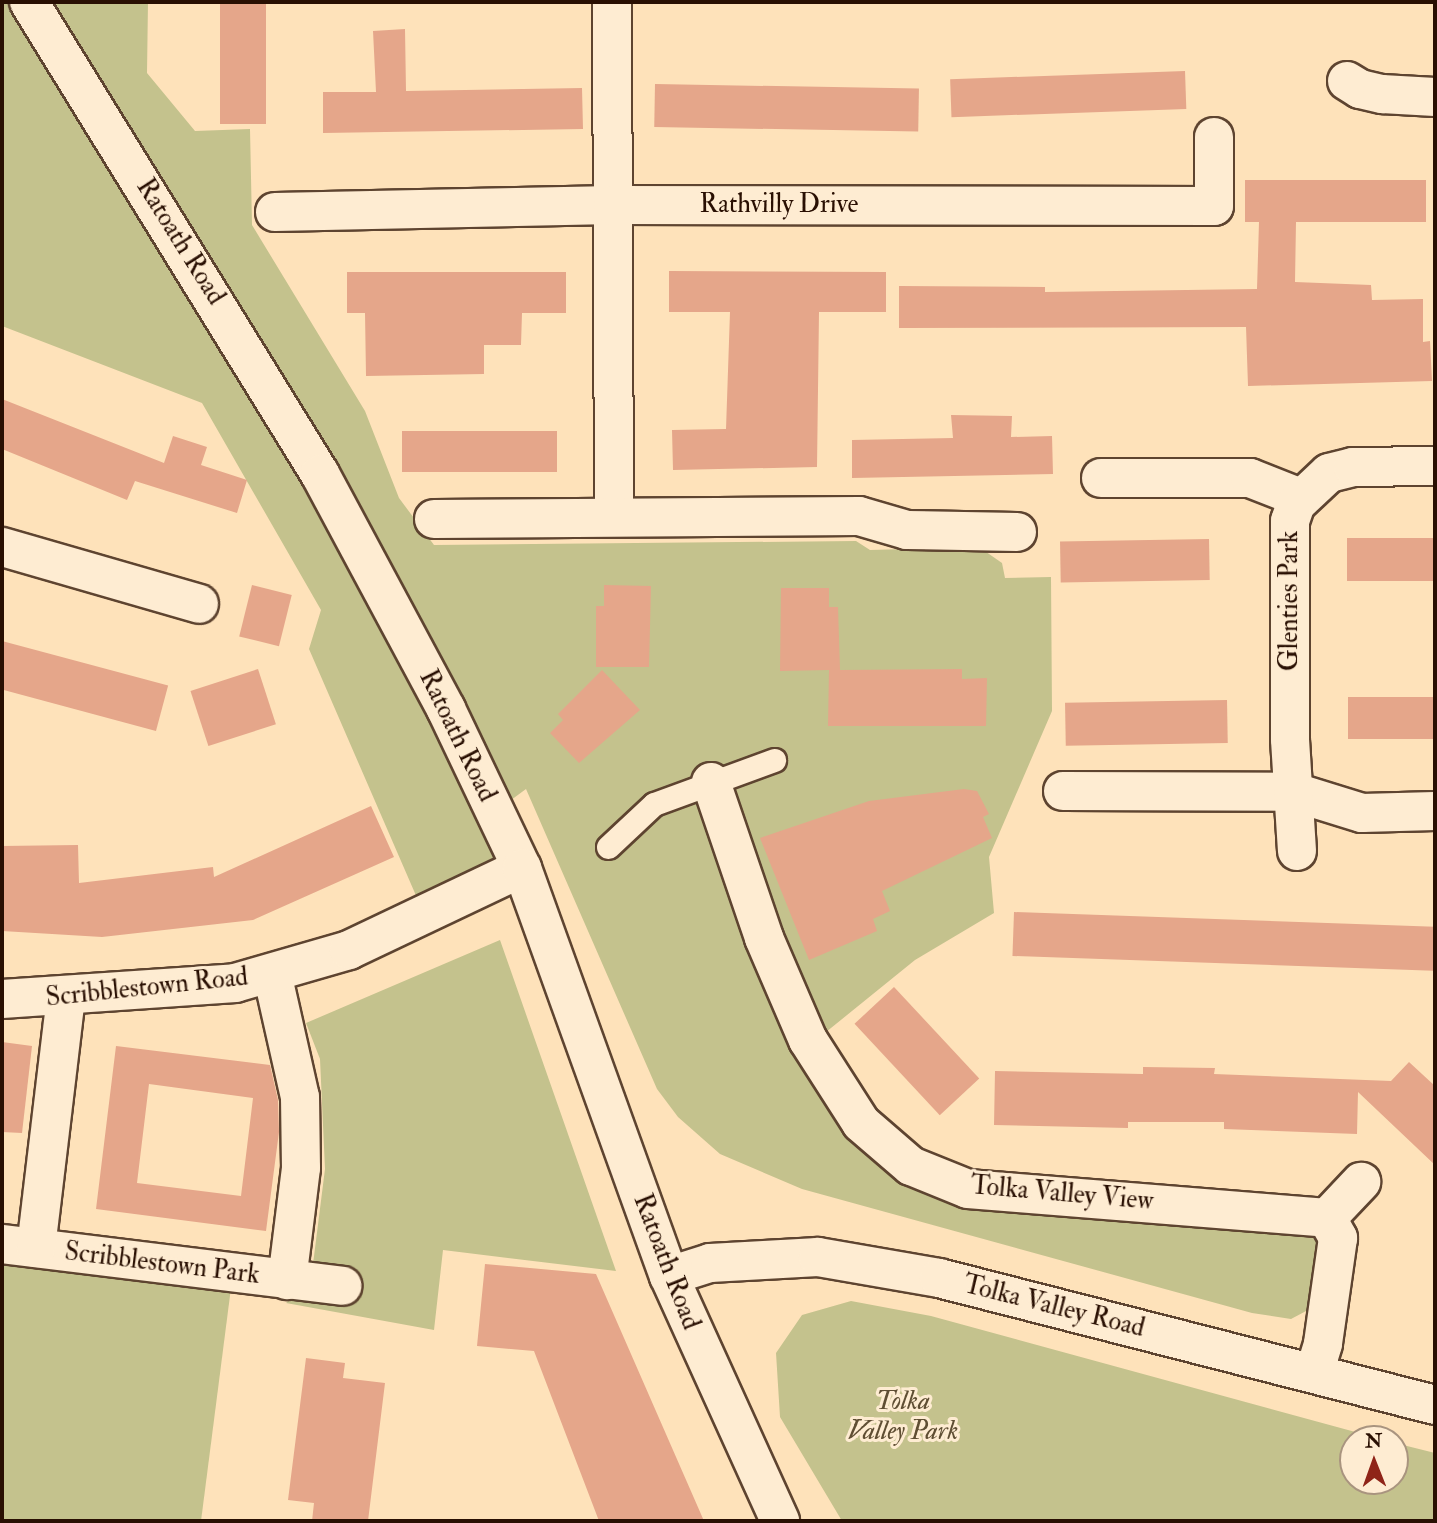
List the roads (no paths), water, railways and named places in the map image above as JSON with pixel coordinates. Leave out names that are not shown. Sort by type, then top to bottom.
[{"type":"street","name":"Ratoath Road","points":[[29,2],[320,474],[446,709],[522,869],[669,1276],[780,1521]]},
{"type":"street","points":[[612,2],[614,517]]},
{"type":"street","points":[[1347,80],[1360,89],[1382,94],[1435,97]]},
{"type":"street","name":"Rathvilly Drive","points":[[275,212],[613,205],[1214,206],[1214,137]]},
{"type":"street","name":"Glenties Park","points":[[1297,850],[1290,521],[1301,498],[1329,473],[1353,467],[1435,466]]},
{"type":"street","points":[[1101,478],[1250,478],[1301,498]]},
{"type":"street","points":[[434,519],[859,516],[907,530],[1017,533]]},
{"type":"street","points":[[2,547],[199,604]]},
{"type":"street","name":"Tolka Valley View","points":[[712,782],[764,938],[808,1040],[861,1123],[911,1166],[968,1189],[1327,1218]]},
{"type":"street","points":[[1063,791],[1294,792],[1362,813],[1435,811]]},
{"type":"street","name":"Scribblestown Road","points":[[2,999],[66,998],[235,984],[349,950],[522,869]]},
{"type":"street","name":"Scribblestown Park","points":[[272,973],[300,1097],[301,1168],[288,1280]]},
{"type":"street","name":"Scribblestown Park","points":[[66,998],[19,1246],[342,1286]]},
{"type":"street","points":[[1314,1373],[1323,1344],[1338,1238],[1327,1218],[1361,1182]]},
{"type":"street","name":"Tolka Valley Road","points":[[669,1276],[710,1263],[818,1257],[939,1278],[1435,1405]]},
{"type":"lane","points":[[608,847],[654,804],[774,760]]},
{"type":"park label","name":"Tolka Valley Park","points":[[903,1417]]}]
